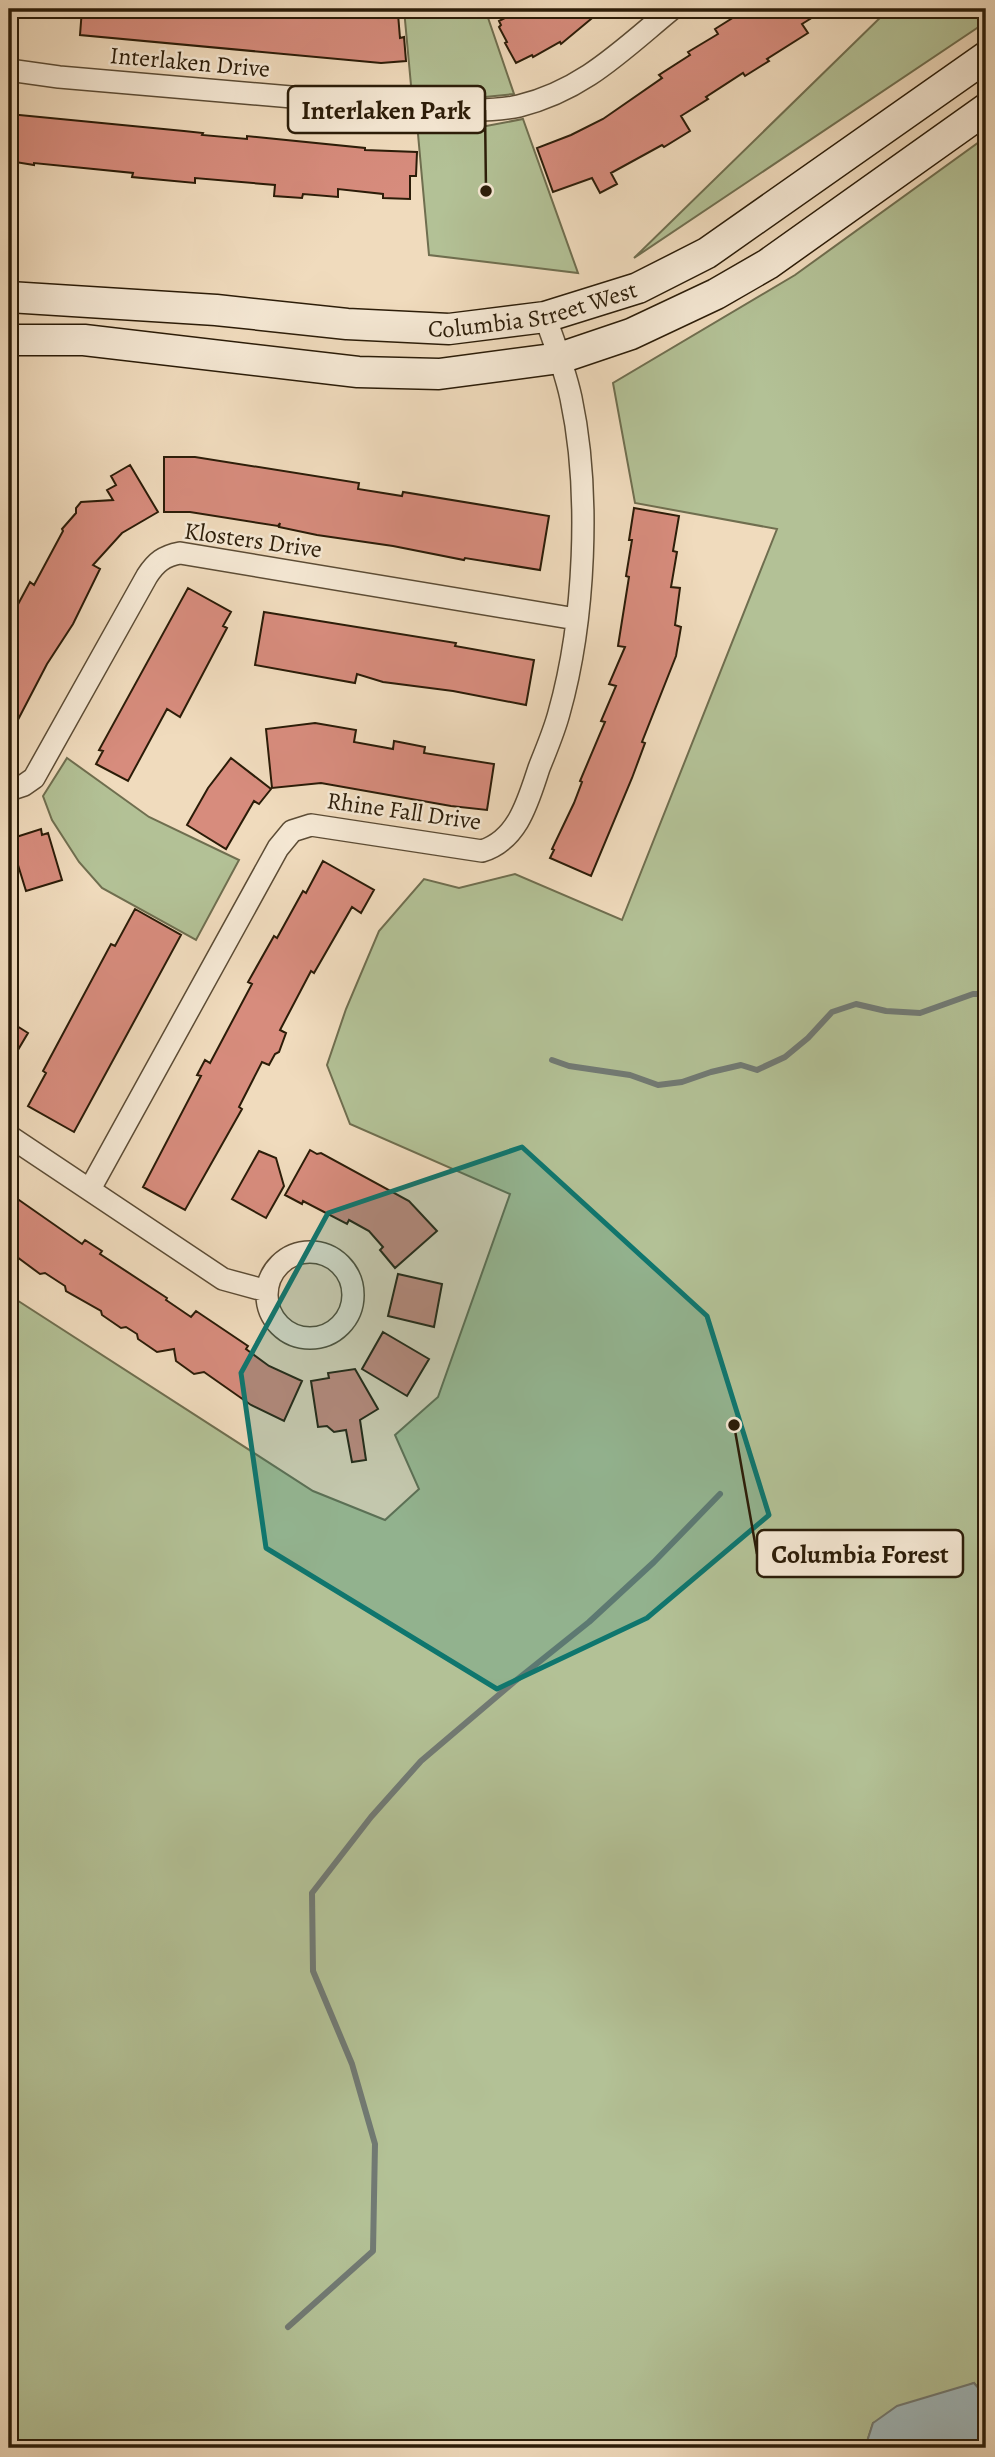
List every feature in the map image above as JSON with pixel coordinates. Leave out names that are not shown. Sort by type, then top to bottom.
[{"type":"main road","name":"Columbia Street West","points":[[9,297],[216,310],[347,324],[449,329],[545,317],[638,288],[707,253],[986,57]]},
{"type":"main road","name":"Columbia Street West","points":[[9,340],[84,340],[358,372],[439,374],[560,358],[631,334],[716,294],[768,264],[986,109]]},
{"type":"street","name":"Interlaken Drive","points":[[9,70],[59,77],[454,111],[516,107],[549,97],[580,83],[672,9]]},
{"type":"street","name":"Rhine Fall Drive","points":[[90,1189],[227,938],[278,848],[292,831],[311,825],[482,851],[498,844],[510,834],[531,793],[559,713],[576,619],[582,558],[580,472],[572,401],[545,317]]},
{"type":"street","name":"Klosters Drive","points":[[9,790],[34,778],[147,576],[167,555],[180,552],[576,619]]},
{"type":"street","points":[[9,1136],[223,1279],[267,1291]]},
{"type":"street","points":[[305,1252],[320,1252],[341,1264],[349,1276],[354,1296],[347,1319],[338,1329],[314,1339],[287,1332],[275,1321],[268,1307],[267,1291],[271,1275],[281,1262],[305,1252]]},
{"type":"highlighted area","points":[[522,1147],[707,1316],[769,1515],[647,1618],[497,1689],[266,1548],[241,1373],[328,1213]]},
{"type":"green space","points":[[404,9],[485,9],[514,94],[465,99],[412,96]]},
{"type":"green space","points":[[889,9],[986,9],[986,22],[634,258]]},
{"type":"green space","points":[[523,119],[578,273],[429,255],[417,123],[481,127]]},
{"type":"green space","points":[[986,137],[986,2397],[974,2383],[873,2423],[865,2448],[9,2448],[9,1295],[313,1491],[385,1520],[419,1489],[395,1435],[438,1397],[510,1194],[350,1124],[327,1065],[346,1009],[379,931],[424,879],[459,888],[515,874],[622,920],[777,529],[635,503],[613,383],[795,275]]},
{"type":"green space","points":[[67,758],[149,817],[239,860],[196,940],[102,888],[79,862],[52,820],[43,796]]},
{"type":"water","points":[[974,2383],[986,2397],[986,2448],[865,2448],[873,2423],[897,2406]]},
{"type":"building","points":[[82,9],[290,9],[290,12],[371,17],[398,14],[406,61],[381,63],[80,35]]},
{"type":"building","points":[[522,9],[524,13],[531,9],[603,9],[561,44],[560,42],[516,63],[505,43],[507,42],[499,27],[499,21]]},
{"type":"building","points":[[747,9],[826,9],[802,24],[808,33],[767,59],[769,61],[745,76],[743,73],[706,97],[708,99],[681,116],[690,131],[611,173],[617,184],[600,193],[592,178],[553,192],[537,148],[603,119],[662,78],[659,75],[690,55],[688,52],[718,34],[715,29]]},
{"type":"building","points":[[9,114],[203,133],[202,135],[247,139],[247,136],[365,150],[417,152],[416,176],[410,176],[410,199],[383,198],[383,194],[338,189],[338,197],[303,194],[302,198],[274,196],[275,185],[195,178],[195,183],[132,177],[133,173],[34,165],[9,161]]},
{"type":"building","points":[[164,457],[195,457],[359,483],[358,489],[402,496],[403,492],[549,516],[540,570],[317,535],[279,527],[280,523],[278,526],[190,512],[164,512]]},
{"type":"building","points":[[130,465],[158,512],[122,533],[93,565],[100,569],[73,624],[47,664],[9,737],[9,621],[30,582],[34,585],[62,529],[76,513],[76,508],[81,502],[113,500],[107,490],[116,485],[111,476]]},
{"type":"building","points":[[634,508],[679,516],[671,587],[680,588],[675,625],[681,627],[676,656],[642,742],[645,743],[591,876],[550,858],[574,803],[582,782],[580,781],[605,722],[601,721],[616,686],[609,684],[625,647],[618,646],[629,577],[626,576]]},
{"type":"building","points":[[188,588],[231,612],[223,626],[227,628],[180,717],[167,709],[128,781],[96,764],[103,751],[99,750]]},
{"type":"building","points":[[264,612],[456,643],[455,646],[534,660],[526,705],[453,691],[383,682],[357,674],[355,683],[255,665]]},
{"type":"building","points":[[315,723],[356,730],[354,742],[393,749],[394,741],[425,747],[424,753],[494,764],[487,810],[321,783],[272,788],[266,729]]},
{"type":"building","points":[[231,758],[271,789],[259,804],[254,801],[226,849],[187,825],[208,788]]},
{"type":"building","points":[[41,829],[42,835],[48,833],[62,880],[26,891],[10,839]]},
{"type":"building","points":[[323,861],[374,890],[361,913],[352,907],[314,973],[311,971],[280,1030],[286,1033],[279,1052],[269,1065],[262,1062],[239,1107],[242,1109],[185,1210],[143,1187],[201,1076],[197,1075],[205,1060],[210,1063],[252,984],[248,982],[303,891],[306,893]]},
{"type":"building","points":[[135,909],[181,935],[74,1132],[28,1106],[46,1073],[43,1071],[111,944],[115,946]]},
{"type":"building","points":[[9,1021],[28,1033],[9,1065]]},
{"type":"building","points":[[310,1150],[321,1153],[409,1201],[437,1231],[395,1268],[380,1250],[383,1247],[369,1231],[349,1220],[347,1224],[303,1201],[302,1204],[285,1195]]},
{"type":"building","points":[[259,1151],[276,1158],[284,1186],[266,1218],[232,1199]]},
{"type":"building","points":[[9,1193],[82,1244],[85,1240],[102,1251],[100,1254],[191,1317],[196,1311],[248,1346],[246,1349],[269,1366],[302,1381],[284,1421],[251,1405],[204,1372],[194,1374],[176,1361],[174,1349],[157,1352],[138,1339],[137,1334],[126,1327],[121,1328],[102,1315],[101,1311],[66,1291],[65,1286],[45,1273],[40,1274],[9,1251]]},
{"type":"building","points":[[398,1274],[442,1284],[434,1327],[388,1316]]},
{"type":"building","points":[[383,1332],[429,1359],[407,1396],[362,1369]]},
{"type":"building","points":[[355,1369],[378,1409],[360,1420],[366,1460],[352,1462],[346,1430],[334,1432],[327,1426],[318,1427],[311,1381],[329,1378],[328,1373]]},
{"type":"waterway","points":[[552,1060],[569,1066],[630,1075],[658,1085],[682,1082],[741,1065],[757,1070],[785,1057],[808,1038],[832,1012],[856,1004],[886,1011],[920,1013],[973,994],[986,994]]},
{"type":"waterway","points":[[288,2327],[373,2251],[375,2144],[352,2064],[313,1971],[312,1893],[371,1817],[421,1761],[589,1622],[654,1562],[720,1494]]},
{"type":"place","name":"Interlaken Park","points":[[486,191]]},
{"type":"place","name":"Columbia Forest","points":[[734,1425]]}]
